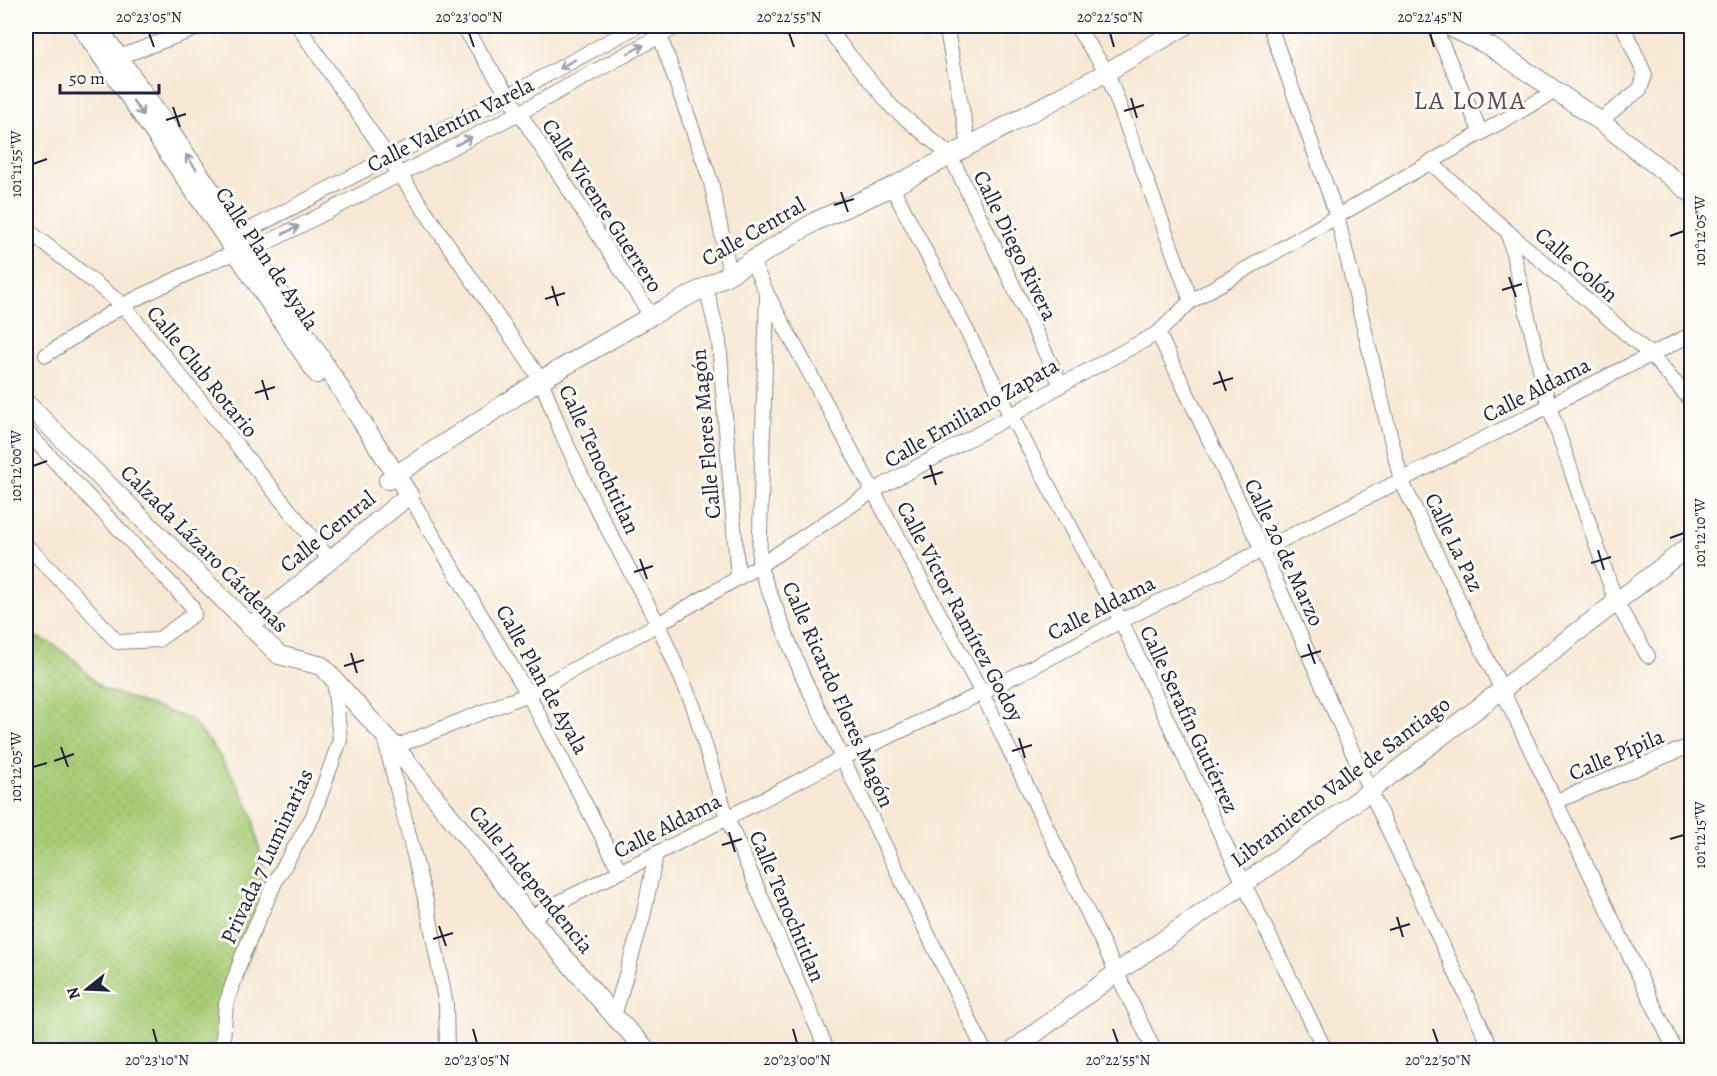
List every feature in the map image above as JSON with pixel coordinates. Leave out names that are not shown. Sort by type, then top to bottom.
[{"type":"street","name":"Calle Plan de Ayala","points":[[81,26],[113,61]]},
{"type":"street","name":"Calle Plan de Ayala","points":[[97,26],[113,61],[236,248],[405,498],[419,513],[528,694],[620,872]]},
{"type":"street","points":[[113,61],[204,26]]},
{"type":"street","name":"Calle Tenochtitlan","points":[[298,26],[541,380],[562,434],[595,505],[658,624],[693,705],[727,818],[827,1050]]},
{"type":"street","name":"Calle Vicente Guerrero","points":[[463,26],[651,316]]},
{"type":"street","name":"Calle Valentín Varela","points":[[236,248],[389,157],[637,26]]},
{"type":"street","name":"Calle Valentín Varela","points":[[236,248],[400,174],[519,113],[659,31],[678,26]]},
{"type":"street","points":[[828,26],[892,107],[950,155]]},
{"type":"street","points":[[946,26],[969,146]]},
{"type":"street","points":[[1076,26],[1107,72],[1191,300]]},
{"type":"street","name":"Calle Central","points":[[392,477],[541,380],[651,316],[730,274],[816,221],[892,187],[1107,72],[1185,26]]},
{"type":"street","name":"Calle La Paz","points":[[1270,26],[1337,216],[1401,480],[1675,1050]]},
{"type":"street","points":[[1434,26],[1481,133]]},
{"type":"street","points":[[1448,26],[1491,47],[1600,121],[1692,194]]},
{"type":"street","points":[[1600,121],[1640,89],[1645,75],[1623,26]]},
{"type":"street","points":[[659,31],[711,182],[730,274]]},
{"type":"street","name":"Calle Emiliano Zapata","points":[[389,741],[528,694],[658,624],[759,566],[873,491],[1158,333],[1191,300],[1556,92]]},
{"type":"street","name":"Calle Diego Rivera","points":[[950,155],[1061,385]]},
{"type":"street","name":"Calle Colón","points":[[1430,162],[1651,355],[1692,402]]},
{"type":"street","name":"Calle Serafín Gutiérrez","points":[[892,187],[1121,621],[1244,884],[1325,1050]]},
{"type":"street","name":"Calle Club Rotario","points":[[26,229],[123,305],[329,559]]},
{"type":"street","points":[[1508,232],[1549,406],[1616,602],[1648,656]]},
{"type":"street","points":[[46,355],[123,305],[236,248]]},
{"type":"street","name":"Calle Víctor Ramírez Godoy","points":[[752,261],[767,294],[982,693],[1154,1050]]},
{"type":"street","name":"Calle Flores Magón","points":[[706,286],[718,342],[738,578]]},
{"type":"street","name":"Calle Ricardo Flores Magón","points":[[767,294],[759,566],[802,675],[984,1050]]},
{"type":"street","name":"Calle 20 de Marzo","points":[[1158,333],[1262,550],[1370,791],[1492,1050]]},
{"type":"street","name":"Calle Aldama","points":[[530,917],[843,758],[982,693],[1692,334]]},
{"type":"street","name":"Calzada Lázaro Cárdenas","points":[[26,403],[279,655],[322,666],[389,741]]},
{"type":"street","points":[[26,431],[191,605],[194,614],[158,640],[117,642],[79,598],[26,545]]},
{"type":"street","name":"Calle Central","points":[[249,627],[405,498]]},
{"type":"street","name":"Libramiento Valle de Santiago","points":[[1013,1050],[1116,973],[1244,884],[1370,791],[1692,544]]},
{"type":"street","name":"Privada 7 Luminarias","points":[[222,1050],[226,1004],[243,954],[276,880],[313,816],[340,740],[334,680]]},
{"type":"street","points":[[389,741],[429,914],[446,1005],[447,1050]]},
{"type":"street","name":"Calle Independencia","points":[[389,741],[530,917],[614,1016],[647,1050]]},
{"type":"street","name":"Calle Pípila","points":[[1557,801],[1692,745]]},
{"type":"street","points":[[614,1016],[643,917],[656,855]]},
{"type":"green space","points":[[26,633],[52,644],[76,661],[103,689],[192,720],[216,750],[245,799],[253,818],[270,903],[224,1022],[227,1050],[26,1050]]},
{"type":"district","name":"LA LOMA","points":[[1470,100]]}]
